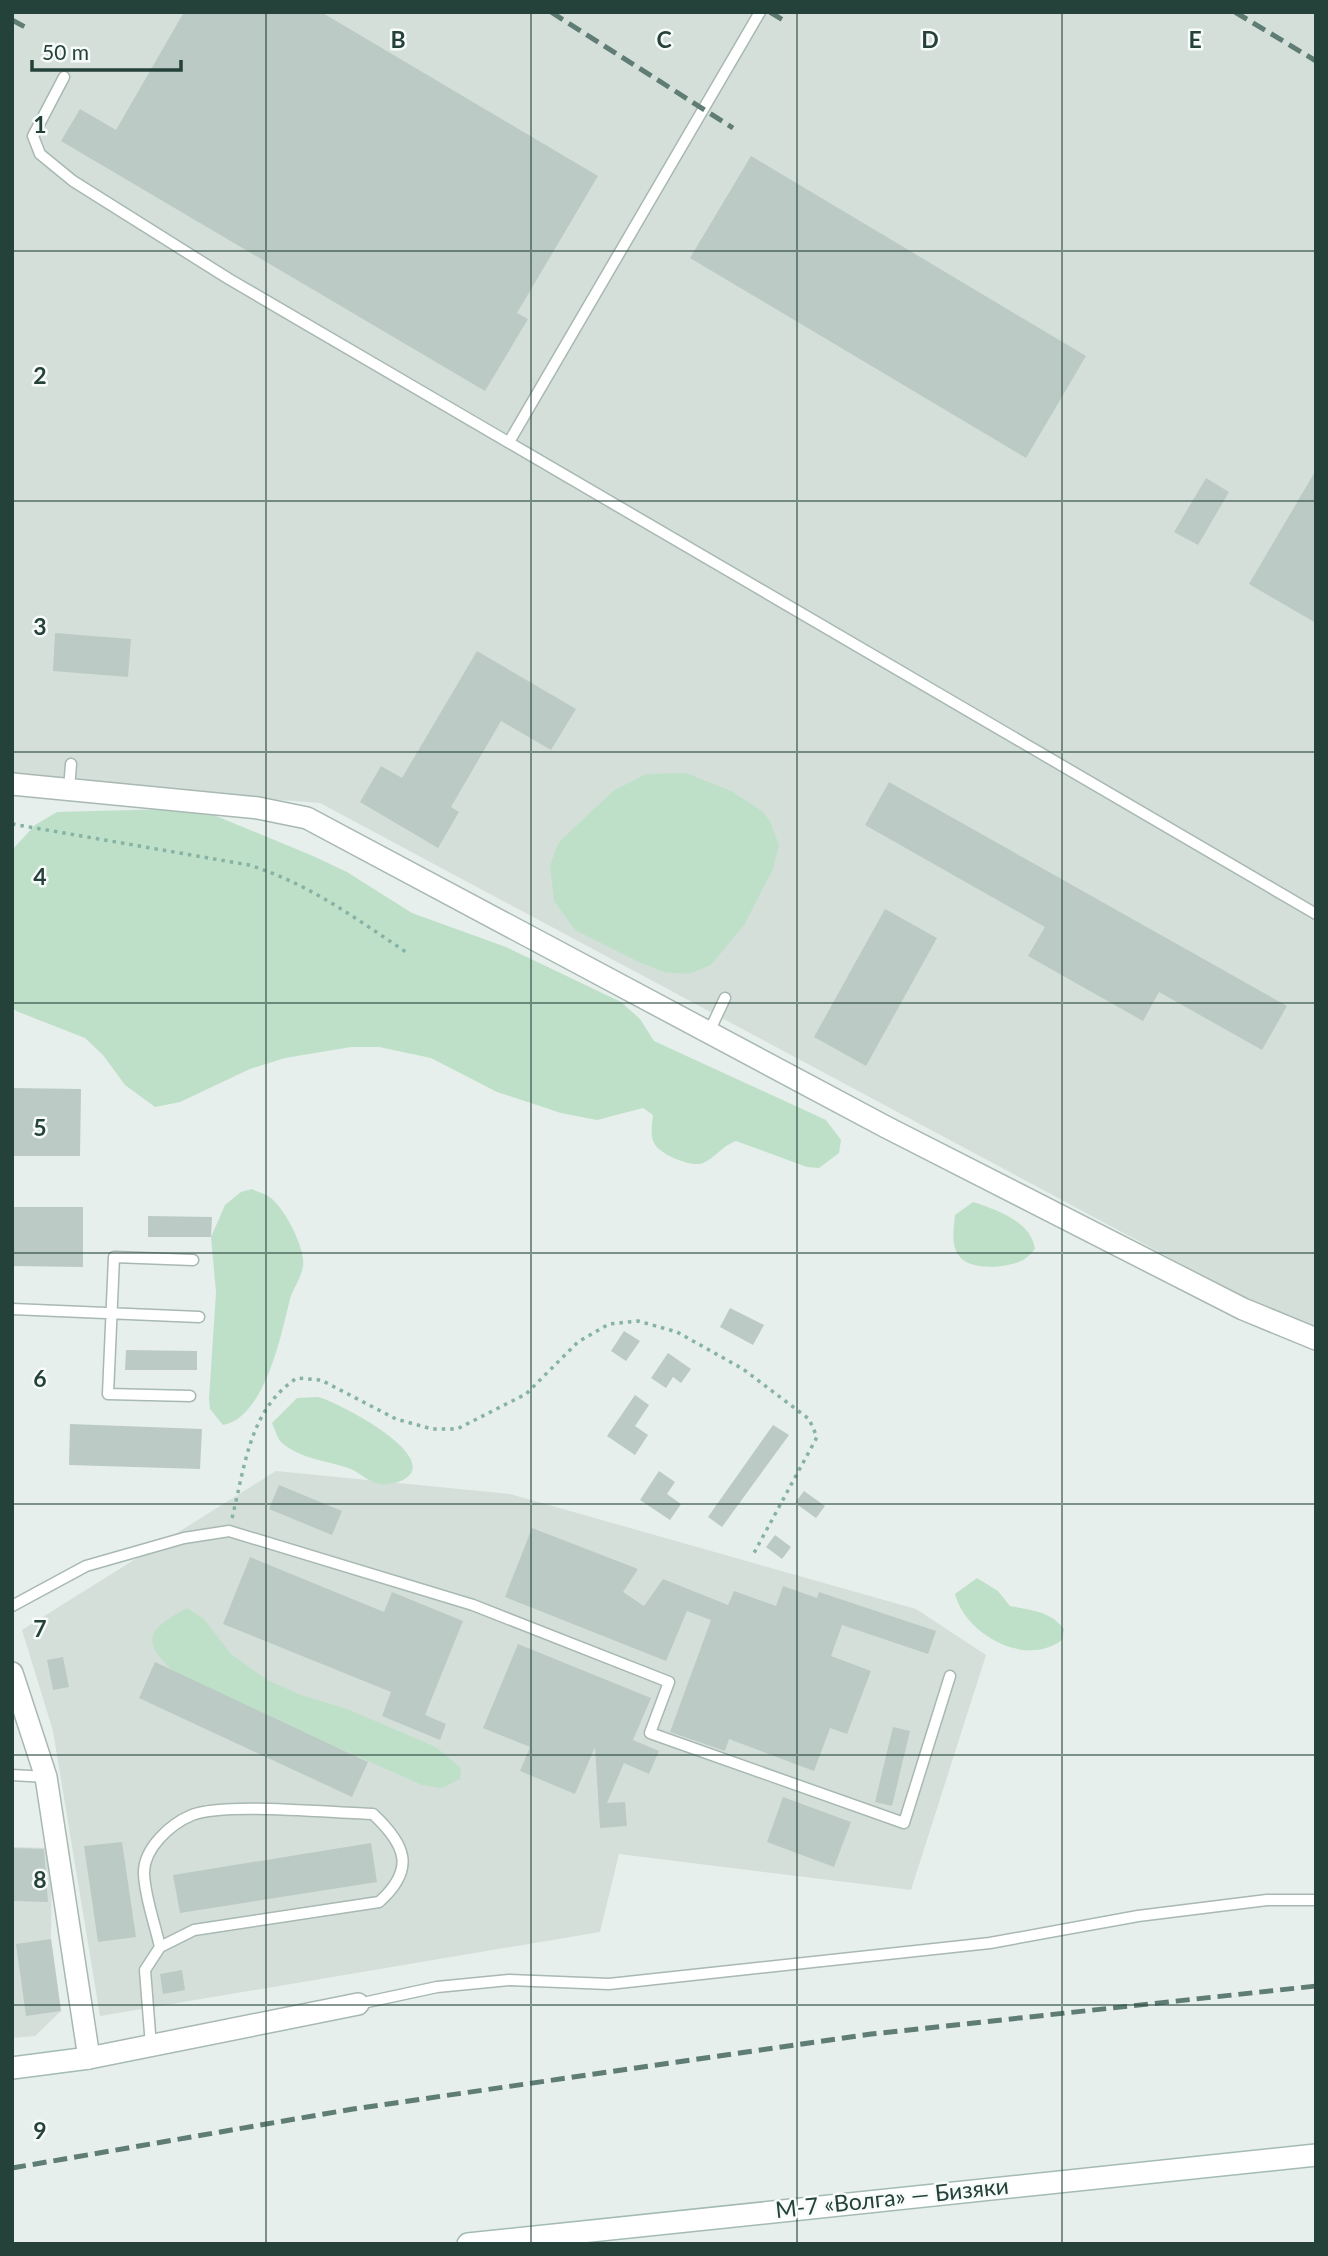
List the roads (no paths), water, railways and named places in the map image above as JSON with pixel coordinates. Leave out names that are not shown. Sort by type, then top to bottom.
[{"type":"street","points":[[12,784],[258,807],[307,818],[886,1127],[1243,1309],[1316,1339]]},
{"type":"street","points":[[12,1673],[46,1777],[89,2058]]},
{"type":"street","points":[[12,2068],[89,2058],[358,2004]]},
{"type":"street","name":"М-7 «Волга» — Бизяки","points":[[468,2244],[1316,2155]]},
{"type":"lane","points":[[509,442],[760,12]]},
{"type":"lane","points":[[64,77],[33,136],[40,154],[65,174],[229,279],[1316,914]]},
{"type":"lane","points":[[69,789],[72,764]]},
{"type":"lane","points":[[709,1032],[724,998]]},
{"type":"lane","points":[[190,1396],[108,1394],[114,1256],[193,1259]]},
{"type":"lane","points":[[12,1309],[199,1317]]},
{"type":"lane","points":[[12,1606],[86,1566],[184,1538],[229,1531],[473,1605],[669,1682],[650,1733],[904,1823],[950,1676]]},
{"type":"lane","points":[[12,1775],[46,1777]]},
{"type":"lane","points":[[151,2046],[145,1970],[160,1947],[194,1930],[379,1902],[397,1886],[403,1863],[394,1835],[373,1814],[218,1810],[192,1815],[171,1828],[151,1848],[144,1873],[160,1947]]},
{"type":"lane","points":[[358,2004],[437,1987],[509,1980],[609,1984],[990,1942],[1138,1916],[1228,1905],[1316,1900]]},
{"type":"railway","points":[[551,12],[733,128]]},
{"type":"railway","points":[[770,12],[783,20]]},
{"type":"railway","points":[[1235,12],[1316,61]]},
{"type":"railway","points":[[12,20],[25,27]]},
{"type":"railway","points":[[12,2168],[353,2109],[871,2034],[1316,1986]]}]
